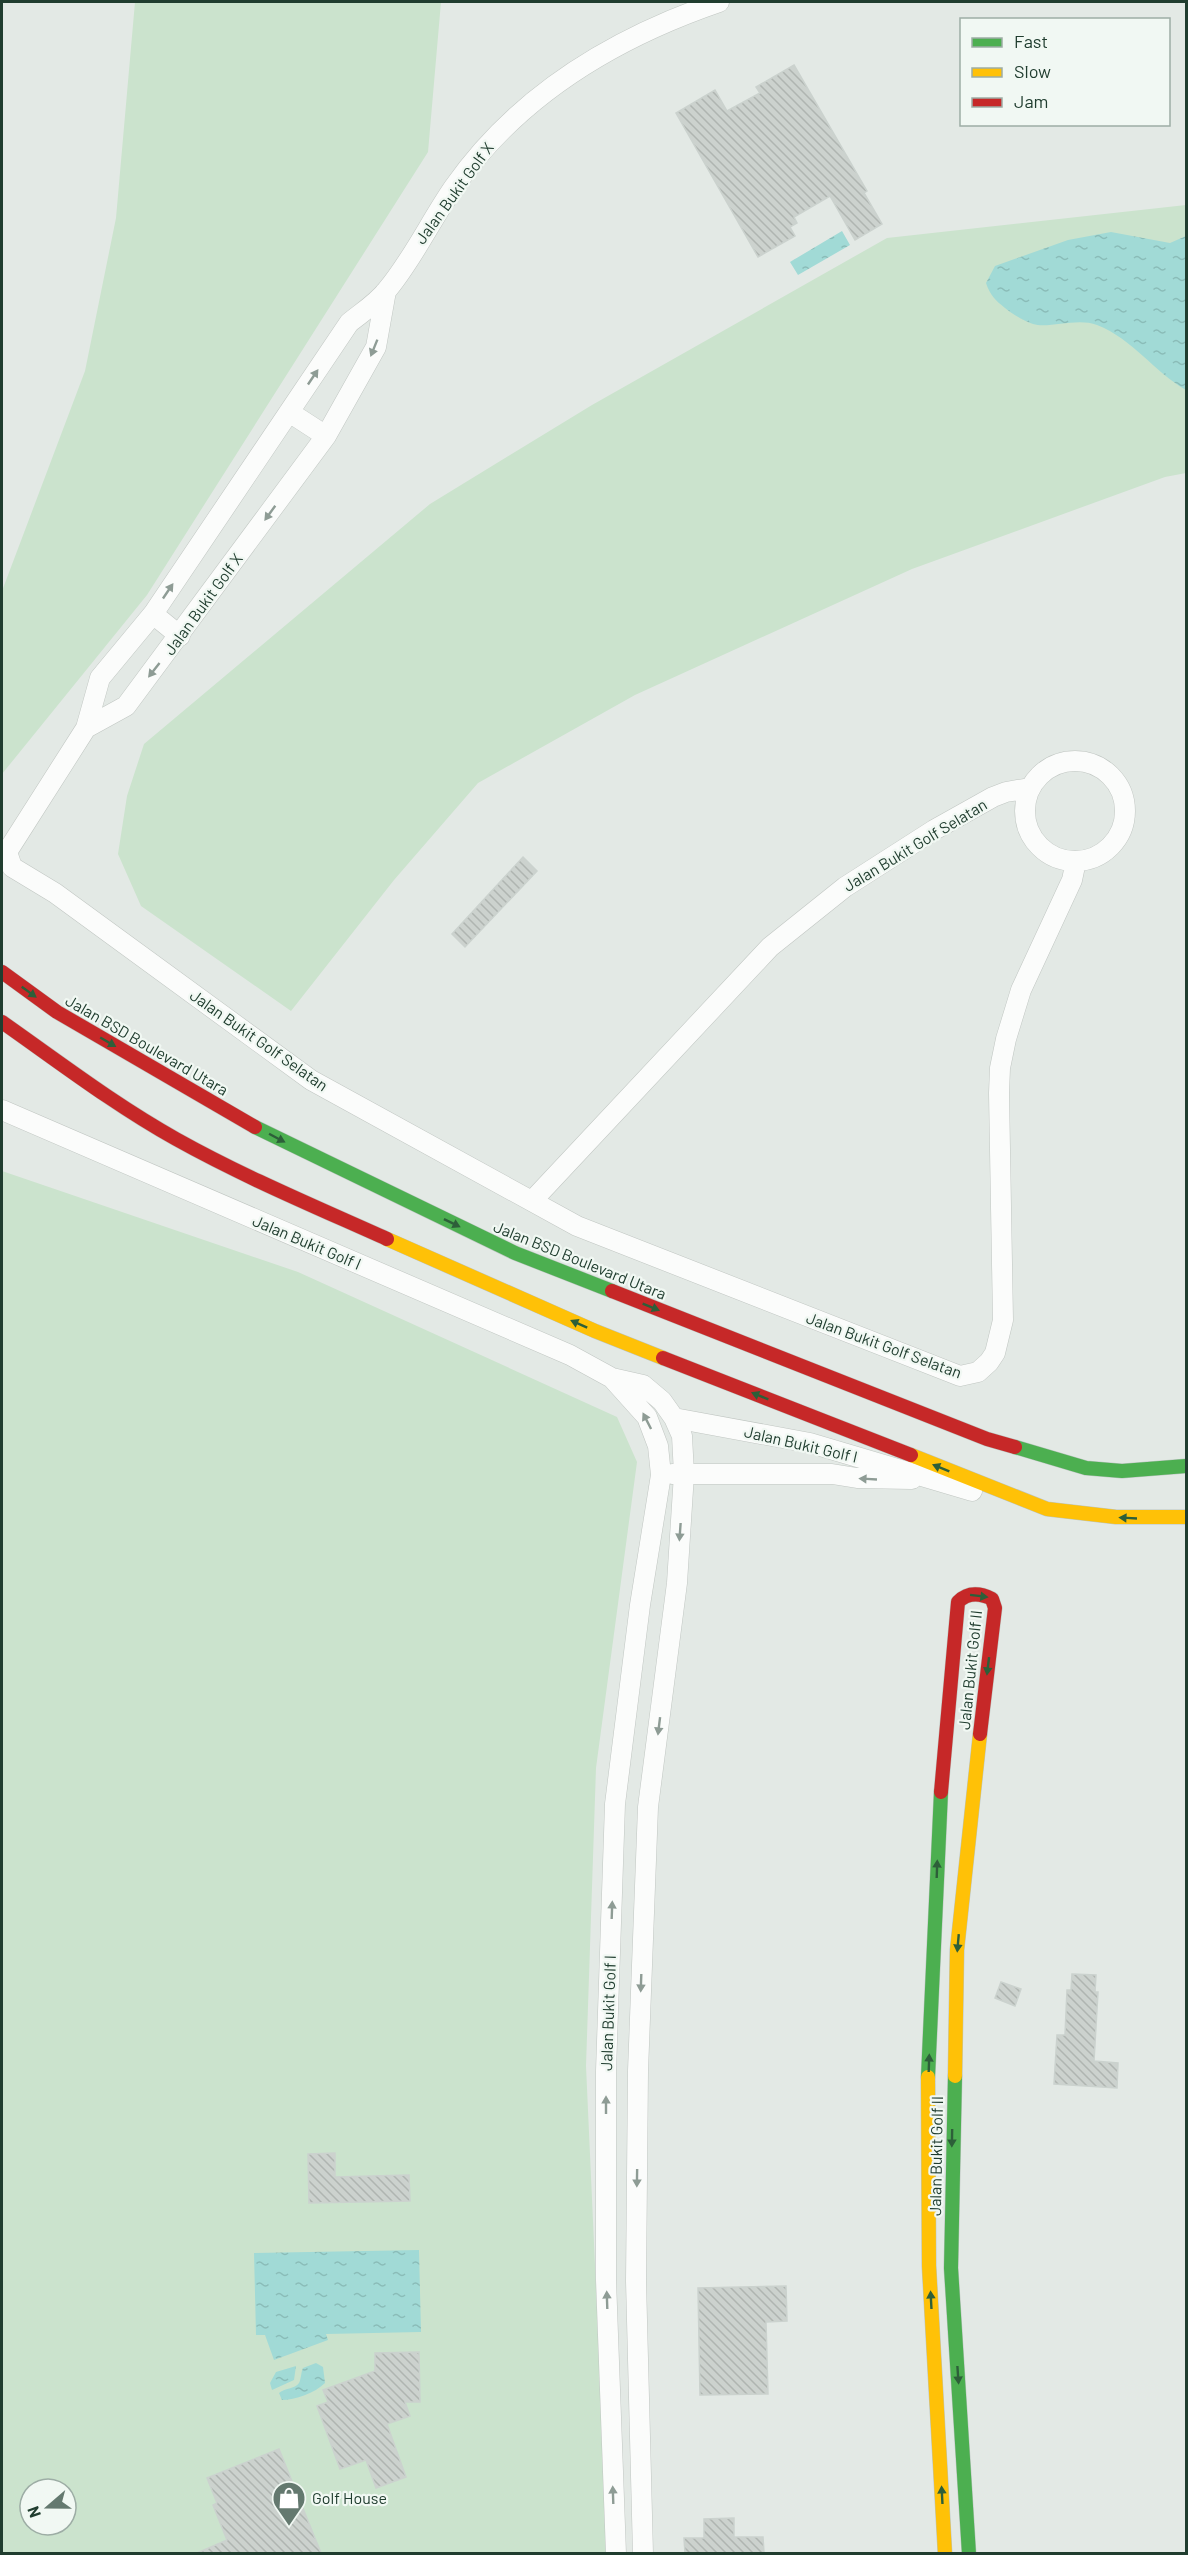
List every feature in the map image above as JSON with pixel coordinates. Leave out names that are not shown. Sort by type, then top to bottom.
[{"type":"main road","name":"Jalan BSD Boulevard Utara","points":[[2,972],[57,1012],[276,1139],[526,1257],[987,1439],[1086,1468],[1122,1471],[1186,1466]]},
{"type":"main road","points":[[2,1022],[106,1095],[176,1139],[268,1186],[595,1331],[1047,1509],[1109,1517],[1153,1519],[1186,1517]]},
{"type":"main road","name":"Jalan Bukit Golf II","points":[[945,2553],[929,2266],[927,2106],[940,1807],[958,1602],[966,1596],[978,1594],[992,1599],[995,1608],[970,1812],[957,1950],[951,2233],[951,2268],[969,2553]]},
{"type":"street","name":"Jalan Bukit Golf X","points":[[6,861],[86,729],[100,678],[153,614],[349,323],[386,291],[455,186],[492,139],[535,99],[591,59],[648,28],[720,2]]},
{"type":"street","name":"Jalan Bukit Golf X","points":[[86,729],[126,706],[326,436],[376,346],[386,291]]},
{"type":"street","points":[[289,412],[326,436]]},
{"type":"street","points":[[153,614],[180,636]]},
{"type":"street","points":[[1075,760],[1096,765],[1114,779],[1120,789],[1125,810],[1115,842],[1097,856],[1076,861],[1051,855],[1032,838],[1024,813],[1030,788],[1044,771],[1053,765],[1075,760]]},
{"type":"street","name":"Jalan Bukit Golf Selatan","points":[[532,1201],[770,947],[845,886],[934,830],[993,797],[1030,788]]},
{"type":"street","name":"Jalan Bukit Golf Selatan","points":[[6,861],[55,893],[311,1080],[577,1226],[960,1376],[978,1372],[995,1353],[1003,1320],[1000,1068],[1021,990],[1069,887],[1076,861]]},
{"type":"street","name":"Jalan Bukit Golf I","points":[[2,1110],[570,1355],[612,1378],[643,1385],[662,1401],[674,1418],[682,1436],[684,1474],[676,1583],[648,1807],[639,2047],[636,2281],[643,2553]]},
{"type":"street","name":"Jalan Bukit Golf I","points":[[612,1378],[647,1417],[658,1446],[661,1475],[640,1605],[615,1804],[606,2117],[606,2280],[616,2553]]},
{"type":"street","name":"Jalan Bukit Golf I","points":[[674,1418],[810,1443],[927,1478],[1047,1509]]},
{"type":"street","name":"Jalan Bukit Golf I","points":[[661,1475],[832,1474],[896,1480],[927,1478]]},
{"type":"green space","points":[[135,2],[441,2],[428,152],[147,595],[2,774],[2,591],[85,371],[116,218]]},
{"type":"green space","points":[[1186,205],[1186,473],[1165,477],[912,569],[635,695],[478,783],[394,880],[291,1011],[141,906],[118,854],[127,796],[144,744],[430,504],[592,405],[887,238]]},
{"type":"green space","points":[[2,1171],[298,1272],[617,1417],[637,1462],[596,1768],[586,2066],[608,2553],[2,2553]]},
{"type":"water","points":[[842,231],[850,245],[798,275],[790,262]]},
{"type":"water","points":[[1111,232],[1170,243],[1186,236],[1186,390],[1174,383],[1133,347],[1110,331],[1097,325],[1081,322],[1033,324],[1005,308],[993,297],[986,283],[995,266],[1068,240]]},
{"type":"water","points":[[419,2250],[421,2332],[326,2334],[328,2340],[274,2360],[265,2335],[256,2335],[254,2253]]},
{"type":"water","points":[[316,2363],[323,2367],[325,2383],[305,2395],[282,2400],[279,2393],[297,2385],[300,2382],[303,2368]]},
{"type":"water","points":[[296,2366],[294,2380],[272,2390],[270,2383],[276,2372]]},
{"type":"building","points":[[794,65],[867,191],[864,193],[882,224],[855,240],[830,196],[794,217],[797,223],[790,227],[795,236],[758,257],[676,113],[715,90],[727,111],[760,93],[756,87]]},
{"type":"building","points":[[523,857],[537,871],[465,947],[452,934]]},
{"type":"building","points":[[1072,1974],[1096,1975],[1095,1992],[1098,1992],[1094,2061],[1118,2063],[1117,2088],[1054,2084],[1057,2035],[1065,2035],[1067,1990],[1071,1990]]},
{"type":"building","points":[[1001,1982],[1021,1989],[1015,2006],[995,1998]]},
{"type":"building","points":[[335,2153],[335,2177],[409,2175],[410,2201],[309,2203],[308,2154]]},
{"type":"building","points":[[786,2286],[787,2321],[766,2322],[768,2394],[700,2395],[698,2288]]},
{"type":"building","points":[[419,2352],[420,2402],[405,2402],[410,2416],[387,2424],[406,2477],[376,2488],[366,2460],[340,2469],[317,2406],[328,2402],[323,2390],[375,2371],[375,2353]]},
{"type":"building","points":[[279,2449],[321,2553],[197,2553],[227,2540],[213,2505],[217,2503],[207,2478]]},
{"type":"building","points":[[734,2518],[734,2537],[763,2537],[764,2553],[685,2553],[684,2538],[704,2538],[704,2519]]},
{"type":"traffic: fast","points":[[255,1127],[515,1253],[612,1291]]},
{"type":"traffic: fast","points":[[1015,1447],[1086,1468],[1122,1471],[1186,1466]]},
{"type":"traffic: fast","points":[[928,2077],[941,1792]]},
{"type":"traffic: fast","points":[[955,2076],[951,2268],[969,2554]]},
{"type":"traffic: slow","points":[[387,1239],[595,1331],[663,1358]]},
{"type":"traffic: slow","points":[[911,1455],[1047,1509],[1116,1517],[1186,1517]]},
{"type":"traffic: slow","points":[[955,2076],[957,1950],[980,1734]]},
{"type":"traffic: slow","points":[[928,2077],[929,2266],[945,2554]]},
{"type":"traffic: jam","points":[[2,972],[57,1012],[255,1127]]},
{"type":"traffic: jam","points":[[2,1022],[109,1098],[176,1139],[254,1179],[387,1239]]},
{"type":"traffic: jam","points":[[612,1291],[987,1439],[1015,1447]]},
{"type":"traffic: jam","points":[[663,1358],[911,1455]]},
{"type":"traffic: jam","points":[[941,1792],[958,1602],[974,1594],[992,1599],[995,1608],[980,1734]]},
{"type":"place","name":"Golf House","points":[[289,2527]]}]
